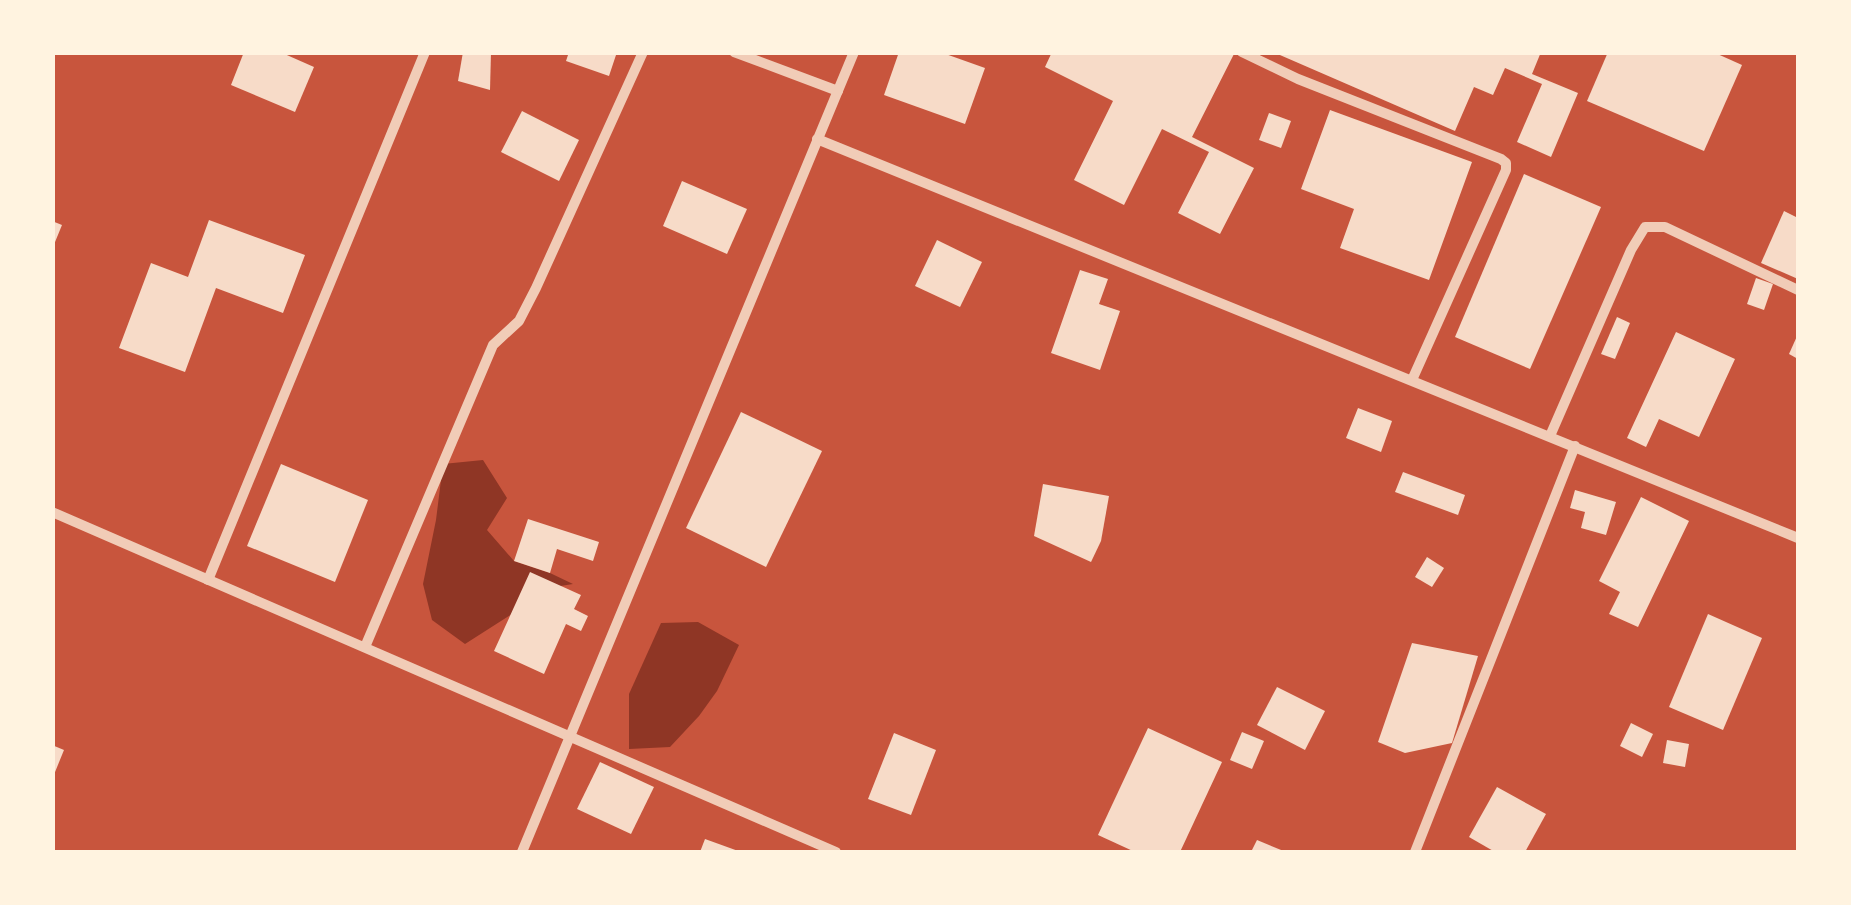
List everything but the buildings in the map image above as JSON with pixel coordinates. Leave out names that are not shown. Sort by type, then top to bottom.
[{"type":"street","points":[[208,580],[425,52]]},
{"type":"street","points":[[365,646],[494,345],[519,321],[536,288],[644,52]]},
{"type":"street","points":[[734,52],[838,91]]},
{"type":"street","points":[[522,852],[854,52]]},
{"type":"street","points":[[1242,52],[1298,80],[1506,163],[1412,380]]},
{"type":"street","points":[[818,139],[1798,538]]},
{"type":"street","points":[[1550,436],[1631,250],[1645,227],[1665,227],[1798,290]]},
{"type":"street","points":[[1416,852],[1575,446]]},
{"type":"street","points":[[52,512],[836,852]]},
{"type":"shaded area","points":[[483,460],[507,498],[487,530],[514,561],[573,584],[554,587],[465,644],[432,620],[423,584],[443,464]]},
{"type":"shaded area","points":[[698,622],[739,645],[717,691],[670,747],[629,749],[629,694],[661,623]]}]
